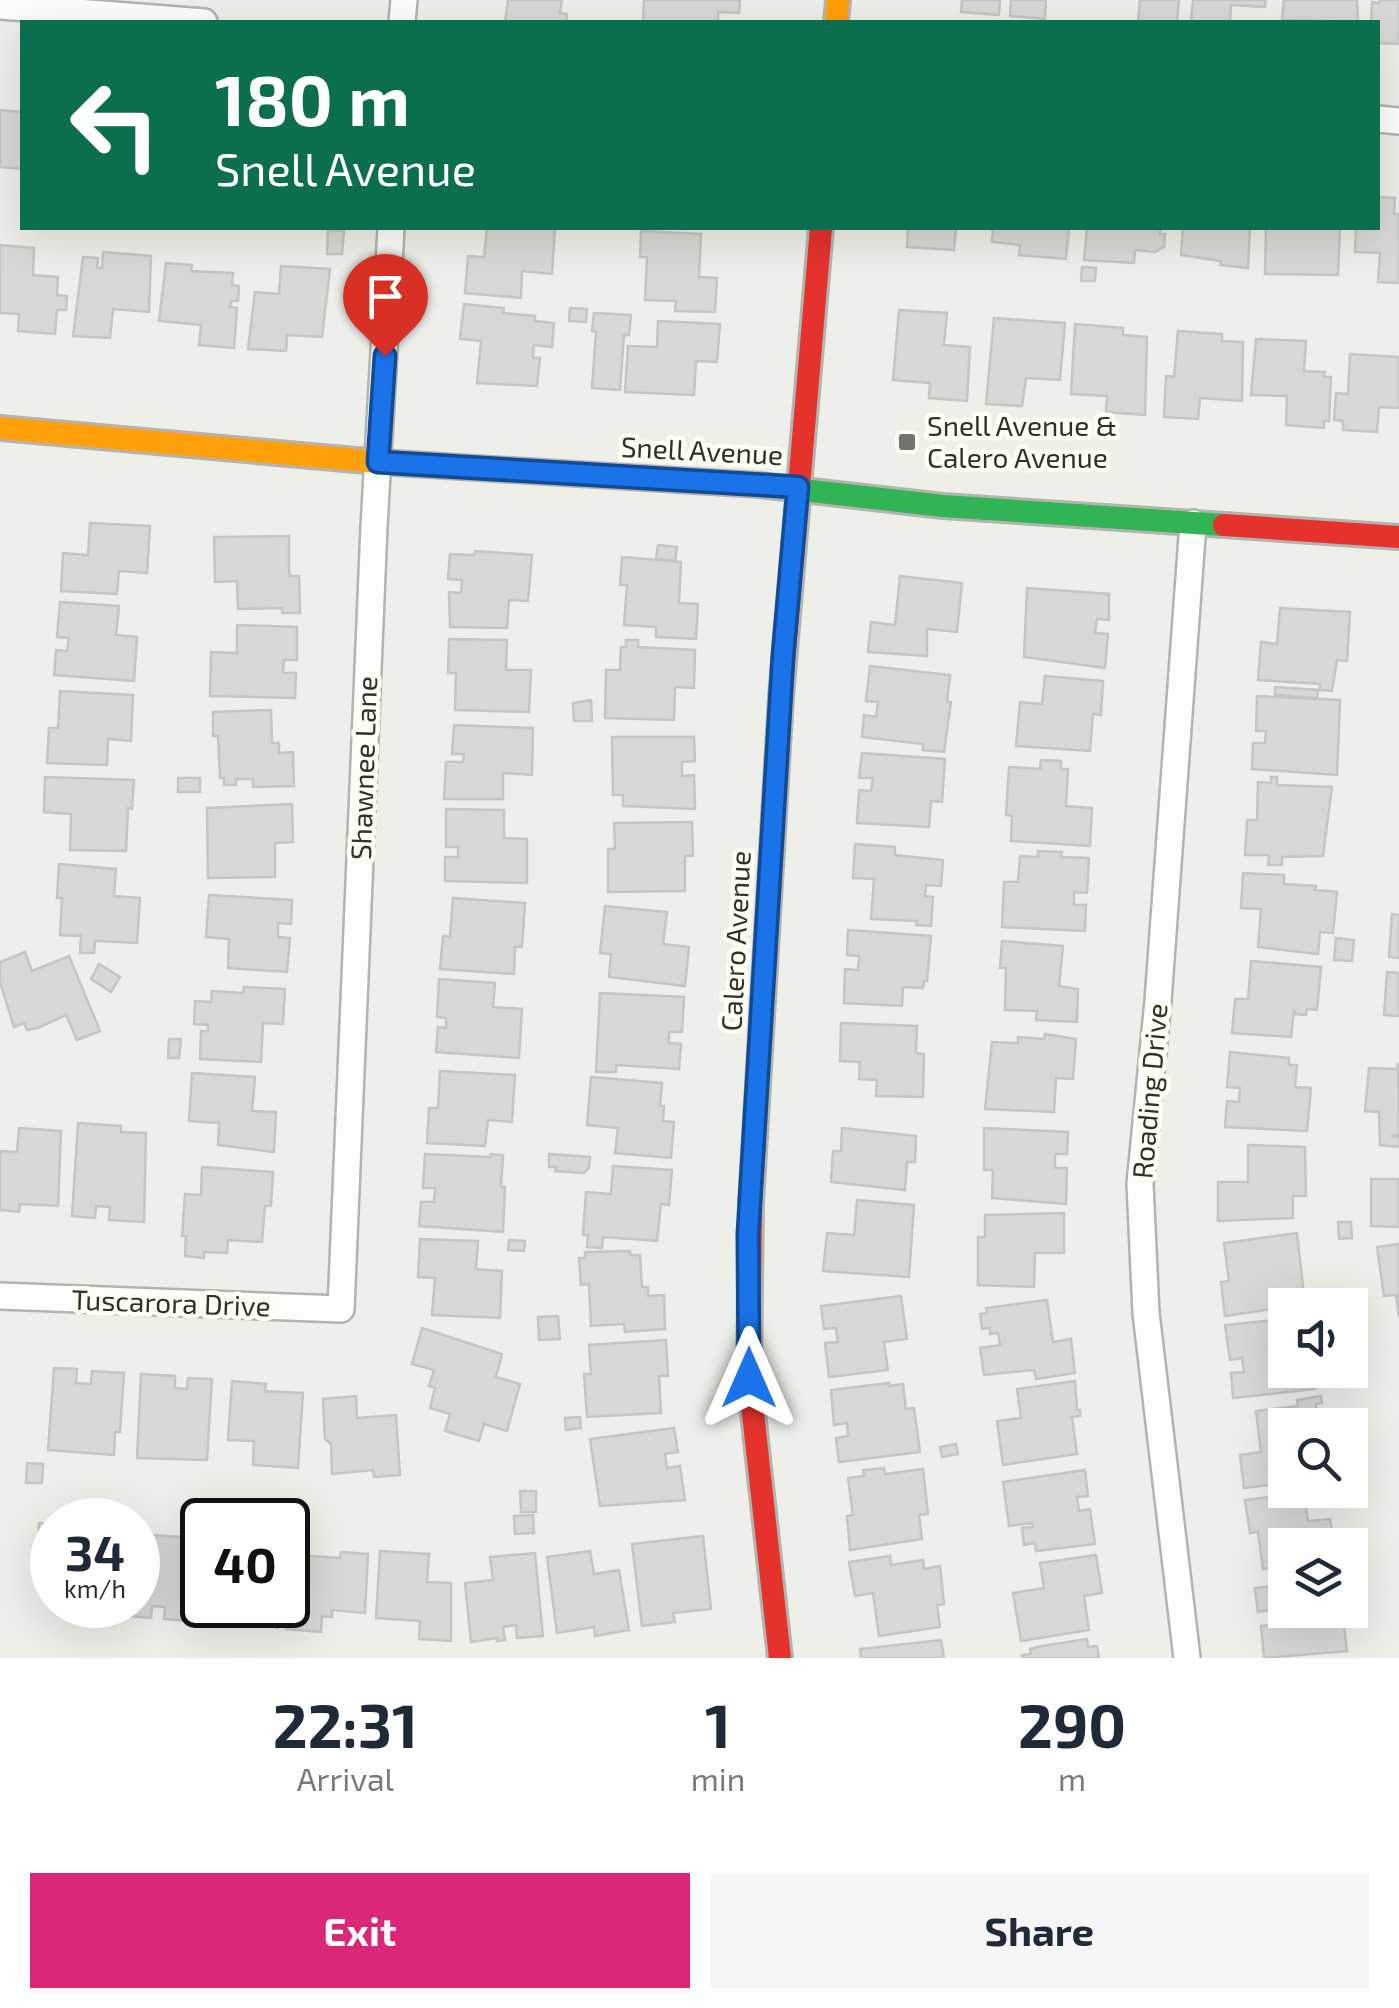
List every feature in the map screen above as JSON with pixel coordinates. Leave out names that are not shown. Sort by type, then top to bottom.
[{"type":"street","points":[[0,6],[178,20]]},
{"type":"street","name":"Shawnee Lane","points":[[341,1310],[391,230]]},
{"type":"street","name":"Calero Avenue","points":[[780,1658],[749,1378],[748,1234],[783,656],[821,230]]},
{"type":"street","name":"Snell Avenue","points":[[0,428],[378,462],[798,487],[943,506],[1399,537]]},
{"type":"street","name":"Roading Drive","points":[[1187,1658],[1146,1313],[1140,1184],[1158,1001],[1193,523]]},
{"type":"street","name":"Tuscarora Drive","points":[[0,1296],[341,1310]]},
{"type":"building","points":[[508,0],[562,0],[560,13],[567,14],[566,20],[505,20]]},
{"type":"building","points":[[644,0],[740,0],[739,13],[718,12],[718,20],[643,20]]},
{"type":"building","points":[[962,0],[1000,0],[999,15],[961,12]]},
{"type":"building","points":[[1011,0],[1046,0],[1045,19],[1010,16]]},
{"type":"building","points":[[1140,0],[1179,0],[1177,20],[1138,20]]},
{"type":"building","points":[[1193,0],[1266,0],[1265,7],[1231,5],[1230,20],[1191,20]]},
{"type":"building","points":[[1284,0],[1357,0],[1358,20],[1282,20]]},
{"type":"building","points":[[1399,0],[1399,44],[1380,43],[1380,20],[1371,20],[1372,2]]},
{"type":"building","points":[[0,110],[20,112],[20,169],[0,167]]},
{"type":"building","points":[[1380,197],[1395,198],[1394,214],[1399,214],[1399,283],[1378,282],[1380,253],[1355,252],[1356,230],[1380,230]]},
{"type":"building","points":[[328,230],[344,231],[342,254],[327,254]]},
{"type":"building","points":[[487,230],[555,230],[552,274],[522,271],[521,298],[465,293],[468,256],[484,257]]},
{"type":"building","points":[[908,230],[956,230],[954,250],[907,247]]},
{"type":"building","points":[[993,230],[1069,230],[1066,259],[1019,255],[1020,245],[992,242]]},
{"type":"building","points":[[1087,230],[1161,230],[1160,234],[1165,234],[1164,247],[1155,252],[1135,250],[1134,263],[1084,260]]},
{"type":"building","points":[[1183,230],[1250,230],[1248,268],[1181,255]]},
{"type":"building","points":[[1266,230],[1340,230],[1338,275],[1265,274]]},
{"type":"building","points":[[641,231],[701,234],[699,277],[717,278],[715,312],[675,311],[676,301],[645,300],[647,257],[640,257]]},
{"type":"building","points":[[0,245],[34,248],[33,275],[58,277],[57,295],[67,296],[66,310],[57,310],[55,334],[18,331],[19,314],[0,313]]},
{"type":"building","points":[[103,252],[151,256],[149,312],[113,309],[110,338],[73,336],[83,257],[98,258],[97,268],[102,268]]},
{"type":"building","points":[[166,263],[192,265],[191,271],[233,273],[232,285],[239,286],[238,301],[231,301],[230,307],[237,308],[234,348],[199,345],[201,325],[159,321]]},
{"type":"building","points":[[281,266],[330,269],[322,337],[287,335],[286,351],[248,349],[255,292],[279,294]]},
{"type":"building","points":[[1082,267],[1096,268],[1095,281],[1081,281]]},
{"type":"building","points":[[464,304],[504,308],[503,313],[535,316],[535,321],[554,323],[552,347],[534,345],[533,358],[540,358],[537,386],[477,383],[481,341],[460,339]]},
{"type":"building","points":[[570,308],[587,309],[586,322],[569,321]]},
{"type":"building","points":[[899,310],[947,313],[944,345],[970,347],[967,401],[929,398],[930,383],[893,380]]},
{"type":"building","points":[[594,313],[631,315],[629,335],[624,335],[620,390],[592,388]]},
{"type":"building","points":[[994,318],[1065,323],[1060,380],[1026,378],[1022,406],[986,404]]},
{"type":"building","points":[[658,321],[720,324],[717,362],[696,361],[694,395],[625,392],[628,346],[657,347]]},
{"type":"building","points":[[1075,324],[1123,328],[1123,335],[1147,337],[1145,415],[1106,412],[1107,396],[1071,394]]},
{"type":"building","points":[[1178,331],[1222,334],[1222,341],[1243,342],[1242,401],[1200,398],[1198,419],[1164,417],[1166,376],[1174,377]]},
{"type":"building","points":[[1256,339],[1306,341],[1304,371],[1325,372],[1324,377],[1331,377],[1329,421],[1324,421],[1324,428],[1286,425],[1287,396],[1251,395]]},
{"type":"building","points":[[1350,354],[1399,357],[1399,408],[1379,407],[1377,432],[1343,430],[1343,421],[1334,420],[1336,393],[1348,394]]},
{"type":"building","points":[[90,523],[150,526],[147,573],[119,571],[117,594],[61,591],[63,553],[88,555]]},
{"type":"building","points":[[289,536],[290,576],[299,576],[300,613],[282,613],[282,608],[238,609],[237,581],[215,582],[214,537]]},
{"type":"building","points":[[658,545],[677,547],[675,561],[656,559]]},
{"type":"building","points":[[475,551],[532,555],[528,601],[509,600],[507,628],[450,627],[449,592],[461,593],[462,580],[448,579],[450,554],[474,555]]},
{"type":"building","points":[[622,557],[681,562],[679,603],[698,604],[696,639],[656,637],[656,627],[624,625],[627,585],[620,585]]},
{"type":"building","points":[[900,576],[962,583],[957,632],[927,629],[927,656],[868,652],[871,622],[895,625]]},
{"type":"building","points":[[1027,588],[1109,594],[1109,620],[1097,619],[1095,633],[1108,634],[1105,668],[1024,657]]},
{"type":"building","points":[[60,602],[119,606],[116,635],[137,637],[134,681],[54,675],[56,650],[67,651],[69,638],[57,637]]},
{"type":"building","points":[[1280,608],[1350,612],[1347,661],[1337,660],[1332,691],[1320,690],[1320,684],[1258,680],[1261,642],[1277,644]]},
{"type":"building","points":[[237,625],[297,627],[297,660],[284,660],[283,673],[296,673],[295,698],[210,696],[211,652],[237,653]]},
{"type":"building","points":[[449,639],[507,640],[506,670],[531,670],[529,712],[455,710],[456,673],[448,673]]},
{"type":"building","points":[[626,640],[638,640],[638,647],[695,650],[694,688],[675,687],[674,720],[605,718],[606,670],[620,670],[621,647],[626,647]]},
{"type":"building","points":[[870,666],[950,675],[947,702],[951,702],[944,752],[923,750],[923,744],[862,737],[864,715],[876,717],[878,702],[866,701]]},
{"type":"building","points":[[1045,676],[1103,681],[1101,715],[1093,714],[1090,751],[1016,746],[1020,702],[1042,704]]},
{"type":"building","points":[[1275,687],[1318,690],[1317,698],[1275,695]]},
{"type":"building","points":[[60,691],[133,695],[131,741],[108,739],[107,765],[47,763],[49,728],[58,728]]},
{"type":"building","points":[[1257,696],[1340,700],[1337,775],[1252,769],[1253,743],[1265,743],[1266,731],[1256,731]]},
{"type":"building","points":[[591,700],[592,721],[574,721],[573,703]]},
{"type":"building","points":[[271,710],[272,743],[279,743],[279,753],[293,752],[294,786],[253,787],[253,779],[236,779],[236,785],[224,785],[224,778],[220,778],[218,736],[213,736],[213,712]]},
{"type":"building","points":[[454,725],[533,728],[532,775],[503,773],[503,799],[444,799],[446,762],[463,762],[464,754],[452,754]]},
{"type":"building","points":[[612,737],[694,737],[695,761],[682,762],[682,776],[694,775],[695,809],[623,806],[623,795],[613,795]]},
{"type":"building","points":[[862,753],[945,759],[942,802],[931,801],[929,827],[857,823],[859,790],[871,791],[873,778],[859,778]]},
{"type":"building","points":[[1041,760],[1061,761],[1061,769],[1068,769],[1066,806],[1092,808],[1090,846],[1011,841],[1012,816],[1006,815],[1009,767],[1040,769]]},
{"type":"building","points":[[45,777],[134,780],[126,851],[70,850],[71,814],[44,812]]},
{"type":"building","points":[[1271,777],[1277,777],[1277,785],[1332,787],[1323,856],[1282,857],[1282,865],[1268,865],[1269,855],[1245,855],[1247,820],[1257,820],[1258,782],[1271,783]]},
{"type":"building","points":[[178,778],[200,778],[200,792],[178,792]]},
{"type":"building","points":[[292,804],[293,842],[275,843],[275,877],[208,878],[207,808]]},
{"type":"building","points":[[446,809],[504,810],[504,838],[527,839],[527,883],[445,881],[445,857],[458,857],[458,847],[446,847]]},
{"type":"building","points":[[692,822],[693,856],[685,856],[685,891],[608,892],[608,849],[615,849],[614,823]]},
{"type":"building","points":[[855,844],[895,847],[895,855],[943,860],[941,886],[926,885],[925,896],[933,897],[931,926],[916,925],[917,921],[871,919],[874,879],[853,878]]},
{"type":"building","points":[[1038,851],[1089,858],[1087,893],[1074,892],[1074,905],[1086,905],[1085,931],[1002,927],[1004,882],[1018,882],[1020,856],[1038,857]]},
{"type":"building","points":[[59,864],[116,869],[114,896],[140,898],[137,943],[95,941],[94,953],[80,953],[81,936],[60,935]]},
{"type":"building","points":[[1243,873],[1284,875],[1284,884],[1337,892],[1333,933],[1320,932],[1318,954],[1258,947],[1261,909],[1241,908]]},
{"type":"building","points":[[209,895],[292,900],[291,924],[278,923],[278,937],[290,938],[287,972],[228,968],[229,939],[206,937]]},
{"type":"building","points":[[453,898],[525,903],[522,947],[515,947],[514,974],[440,969],[443,936],[450,937]]},
{"type":"building","points":[[605,906],[667,912],[663,944],[689,947],[685,986],[609,977],[611,954],[600,953]]},
{"type":"building","points":[[1392,914],[1399,915],[1399,958],[1389,957]]},
{"type":"building","points":[[848,930],[931,936],[923,988],[903,987],[902,1006],[844,1003],[845,969],[858,970],[859,956],[847,955]]},
{"type":"building","points":[[1336,938],[1354,940],[1352,961],[1334,960]]},
{"type":"building","points":[[1002,941],[1063,946],[1059,986],[1078,989],[1077,1022],[1036,1020],[1037,1011],[1005,1010],[1006,968],[1000,968]]},
{"type":"building","points":[[25,952],[32,971],[69,956],[100,1031],[77,1040],[66,1015],[38,1028],[27,1030],[24,1023],[14,1027],[0,982],[0,962]]},
{"type":"building","points":[[1251,961],[1321,967],[1317,1010],[1307,1009],[1306,1015],[1295,1014],[1294,1009],[1291,1037],[1232,1033],[1235,999],[1248,999]]},
{"type":"building","points":[[99,964],[120,977],[111,992],[91,979]]},
{"type":"building","points":[[1387,972],[1399,973],[1399,1016],[1384,1015]]},
{"type":"building","points":[[439,979],[495,983],[493,1007],[522,1009],[519,1058],[436,1052],[438,1027],[446,1028],[446,1018],[437,1017]]},
{"type":"building","points":[[244,987],[285,989],[283,1024],[263,1023],[261,1062],[200,1059],[201,1031],[208,1031],[208,1025],[194,1024],[195,1001],[211,1002],[212,991],[243,993]]},
{"type":"building","points":[[600,993],[684,997],[682,1032],[669,1032],[669,1043],[681,1044],[679,1069],[616,1065],[616,1072],[596,1072]]},
{"type":"building","points":[[841,1023],[917,1026],[916,1053],[924,1054],[923,1097],[876,1096],[877,1080],[859,1079],[860,1062],[840,1061]]},
{"type":"building","points":[[1045,1034],[1076,1039],[1073,1079],[1056,1078],[1054,1112],[985,1109],[992,1042],[1018,1043],[1018,1037],[1044,1039]]},
{"type":"building","points":[[169,1039],[181,1039],[179,1058],[168,1058]]},
{"type":"building","points":[[1230,1052],[1289,1058],[1289,1065],[1297,1065],[1295,1087],[1311,1088],[1307,1131],[1225,1127],[1227,1101],[1239,1102],[1240,1088],[1227,1087]]},
{"type":"building","points":[[1398,1063],[1399,1135],[1391,1136],[1399,1137],[1399,1147],[1380,1145],[1379,1112],[1365,1111],[1369,1068],[1397,1069]]},
{"type":"building","points":[[440,1071],[515,1075],[512,1122],[488,1120],[485,1146],[427,1143],[429,1108],[438,1108]]},
{"type":"building","points":[[192,1073],[255,1077],[252,1111],[276,1112],[274,1152],[218,1145],[219,1123],[189,1121]]},
{"type":"building","points":[[591,1077],[662,1083],[663,1121],[674,1122],[671,1158],[615,1153],[618,1128],[587,1125]]},
{"type":"building","points":[[78,1123],[121,1126],[121,1132],[146,1133],[144,1222],[109,1220],[110,1207],[96,1206],[95,1218],[72,1216]]},
{"type":"building","points":[[19,1128],[61,1131],[58,1206],[20,1204],[19,1212],[0,1210],[0,1151],[17,1152]]},
{"type":"building","points":[[842,1128],[916,1136],[915,1162],[907,1162],[905,1190],[831,1182],[833,1151],[841,1151]]},
{"type":"building","points":[[984,1128],[1068,1132],[1067,1154],[1055,1154],[1055,1168],[1067,1168],[1066,1204],[992,1198],[993,1170],[984,1170]]},
{"type":"building","points":[[1248,1145],[1305,1147],[1306,1196],[1293,1196],[1293,1218],[1218,1221],[1218,1182],[1248,1182]]},
{"type":"building","points":[[425,1154],[503,1155],[503,1232],[419,1226],[421,1202],[434,1202],[435,1188],[423,1188]]},
{"type":"building","points":[[549,1154],[590,1157],[589,1168],[584,1173],[555,1171],[556,1167],[549,1167]]},
{"type":"building","points":[[613,1166],[672,1170],[669,1205],[661,1204],[657,1241],[603,1237],[602,1248],[587,1247],[588,1235],[583,1235],[586,1192],[611,1194]]},
{"type":"building","points":[[202,1167],[273,1172],[271,1206],[265,1206],[262,1242],[228,1240],[227,1253],[204,1252],[204,1258],[185,1256],[185,1194],[201,1195]]},
{"type":"building","points":[[1371,1179],[1399,1179],[1399,1227],[1371,1226]]},
{"type":"building","points":[[857,1200],[914,1205],[909,1277],[823,1271],[827,1233],[854,1235]]},
{"type":"building","points":[[1064,1213],[1064,1253],[1035,1253],[1034,1287],[978,1285],[978,1237],[985,1237],[985,1215]]},
{"type":"building","points":[[1338,1222],[1351,1222],[1352,1238],[1339,1239]]},
{"type":"building","points":[[1297,1233],[1303,1288],[1268,1288],[1268,1310],[1225,1316],[1221,1282],[1229,1281],[1224,1243]]},
{"type":"building","points":[[420,1239],[478,1241],[476,1269],[502,1271],[500,1318],[432,1315],[435,1278],[418,1277]]},
{"type":"building","points":[[509,1240],[525,1241],[524,1251],[508,1250]]},
{"type":"building","points":[[1399,1244],[1399,1317],[1396,1295],[1384,1296],[1377,1247]]},
{"type":"building","points":[[630,1251],[630,1255],[640,1255],[642,1287],[648,1287],[648,1296],[664,1295],[665,1329],[625,1332],[624,1324],[591,1326],[589,1284],[581,1285],[579,1258],[585,1258],[585,1252]]},
{"type":"building","points":[[901,1296],[907,1339],[884,1342],[888,1370],[829,1377],[825,1343],[838,1342],[836,1328],[824,1329],[821,1306]]},
{"type":"building","points":[[1047,1300],[1053,1342],[1071,1339],[1075,1373],[1036,1379],[1034,1370],[984,1375],[980,1348],[1000,1345],[998,1333],[982,1329],[980,1314],[987,1313],[986,1308]]},
{"type":"building","points":[[558,1316],[560,1339],[539,1340],[538,1317]]},
{"type":"building","points":[[1268,1321],[1268,1388],[1315,1389],[1233,1398],[1231,1373],[1244,1372],[1242,1358],[1230,1360],[1225,1325]]},
{"type":"building","points":[[422,1328],[502,1354],[496,1377],[520,1384],[507,1431],[484,1424],[479,1441],[445,1431],[450,1414],[430,1408],[435,1388],[429,1386],[434,1370],[412,1364]]},
{"type":"building","points":[[666,1340],[668,1376],[659,1376],[661,1413],[587,1417],[584,1374],[591,1374],[589,1345]]},
{"type":"building","points":[[54,1368],[77,1369],[76,1383],[91,1384],[92,1371],[124,1373],[120,1432],[115,1432],[114,1455],[48,1450]]},
{"type":"building","points":[[141,1374],[175,1376],[175,1388],[187,1389],[188,1378],[212,1379],[207,1460],[137,1458]]},
{"type":"building","points":[[232,1381],[266,1384],[265,1391],[303,1393],[298,1468],[253,1465],[254,1441],[228,1440]]},
{"type":"building","points":[[1075,1381],[1080,1410],[1080,1416],[1072,1417],[1077,1454],[1003,1465],[997,1421],[1021,1418],[1017,1389]]},
{"type":"building","points":[[903,1384],[906,1409],[914,1408],[920,1452],[839,1462],[836,1438],[848,1436],[847,1423],[834,1425],[831,1390]]},
{"type":"building","points":[[356,1396],[357,1418],[396,1415],[400,1475],[374,1477],[373,1470],[332,1474],[323,1399]]},
{"type":"building","points":[[1321,1396],[1322,1403],[1316,1404],[1316,1408],[1281,1408],[1298,1406],[1297,1400]]},
{"type":"building","points":[[1268,1410],[1268,1485],[1244,1488],[1240,1455],[1261,1452],[1256,1411]]},
{"type":"building","points":[[580,1417],[581,1428],[566,1430],[565,1418]]},
{"type":"building","points":[[674,1428],[678,1452],[665,1454],[667,1468],[680,1466],[685,1500],[600,1506],[590,1439]]},
{"type":"building","points":[[956,1444],[958,1454],[942,1457],[940,1447]]},
{"type":"building","points":[[27,1463],[43,1464],[42,1483],[26,1483]]},
{"type":"building","points":[[884,1468],[885,1474],[923,1469],[928,1514],[919,1515],[922,1539],[850,1550],[847,1516],[853,1515],[848,1478],[864,1476],[863,1470]]},
{"type":"building","points":[[1085,1470],[1088,1496],[1077,1497],[1079,1511],[1090,1509],[1095,1544],[1036,1551],[1035,1543],[1024,1545],[1022,1528],[1033,1527],[1032,1523],[1009,1526],[1003,1482]]},
{"type":"building","points":[[520,1491],[536,1491],[536,1512],[521,1512]]},
{"type":"building","points":[[1268,1497],[1268,1508],[1306,1508],[1308,1521],[1330,1519],[1331,1528],[1268,1528],[1268,1568],[1263,1569],[1258,1532],[1250,1533],[1245,1500]]},
{"type":"building","points":[[533,1515],[534,1533],[515,1534],[514,1516]]},
{"type":"building","points":[[160,1536],[180,1537],[180,1620],[164,1619],[165,1607],[160,1607]]},
{"type":"building","points":[[703,1536],[711,1609],[673,1613],[675,1622],[642,1626],[632,1544]]},
{"type":"building","points":[[380,1551],[429,1554],[427,1582],[451,1583],[451,1641],[419,1639],[420,1621],[376,1618]]},
{"type":"building","points":[[590,1551],[594,1574],[619,1570],[629,1630],[595,1636],[594,1627],[557,1633],[547,1557]]},
{"type":"building","points":[[341,1552],[368,1554],[365,1613],[332,1610],[332,1617],[322,1616],[321,1632],[286,1629],[310,1628],[310,1556],[340,1558]]},
{"type":"building","points":[[535,1553],[543,1636],[517,1638],[516,1625],[503,1627],[505,1640],[471,1642],[465,1583],[493,1580],[490,1557]]},
{"type":"building","points":[[1096,1555],[1102,1593],[1084,1596],[1089,1630],[1021,1641],[1013,1593],[1044,1588],[1040,1563]]},
{"type":"building","points":[[890,1556],[891,1565],[923,1560],[924,1569],[940,1566],[944,1604],[937,1605],[940,1627],[879,1636],[873,1593],[855,1596],[849,1562]]},
{"type":"building","points":[[1268,1587],[1268,1610],[1258,1612],[1255,1588]]},
{"type":"building","points":[[1261,1626],[1344,1628],[1347,1651],[1264,1658]]},
{"type":"building","points":[[1087,1639],[1088,1647],[1097,1646],[1099,1658],[1022,1655],[1042,1646]]},
{"type":"building","points":[[941,1640],[944,1658],[861,1658],[860,1649]]},
{"type":"traffic: fast","points":[[759,485],[943,506],[1224,525]]},
{"type":"traffic: fast","points":[[751,1203],[781,697]]},
{"type":"traffic: slow","points":[[836,20],[838,0]]},
{"type":"traffic: slow","points":[[0,428],[378,462],[759,485]]},
{"type":"traffic: jam","points":[[781,697],[821,230]]},
{"type":"traffic: jam","points":[[1224,525],[1399,537]]},
{"type":"traffic: jam","points":[[751,1203],[749,1377],[780,1658]]},
{"type":"place","name":"Snell Avenue & Calero Avenue","points":[[907,442]]},
{"type":"route","points":[[385,356],[378,462],[798,487],[783,656],[748,1234],[749,1378]]}]
